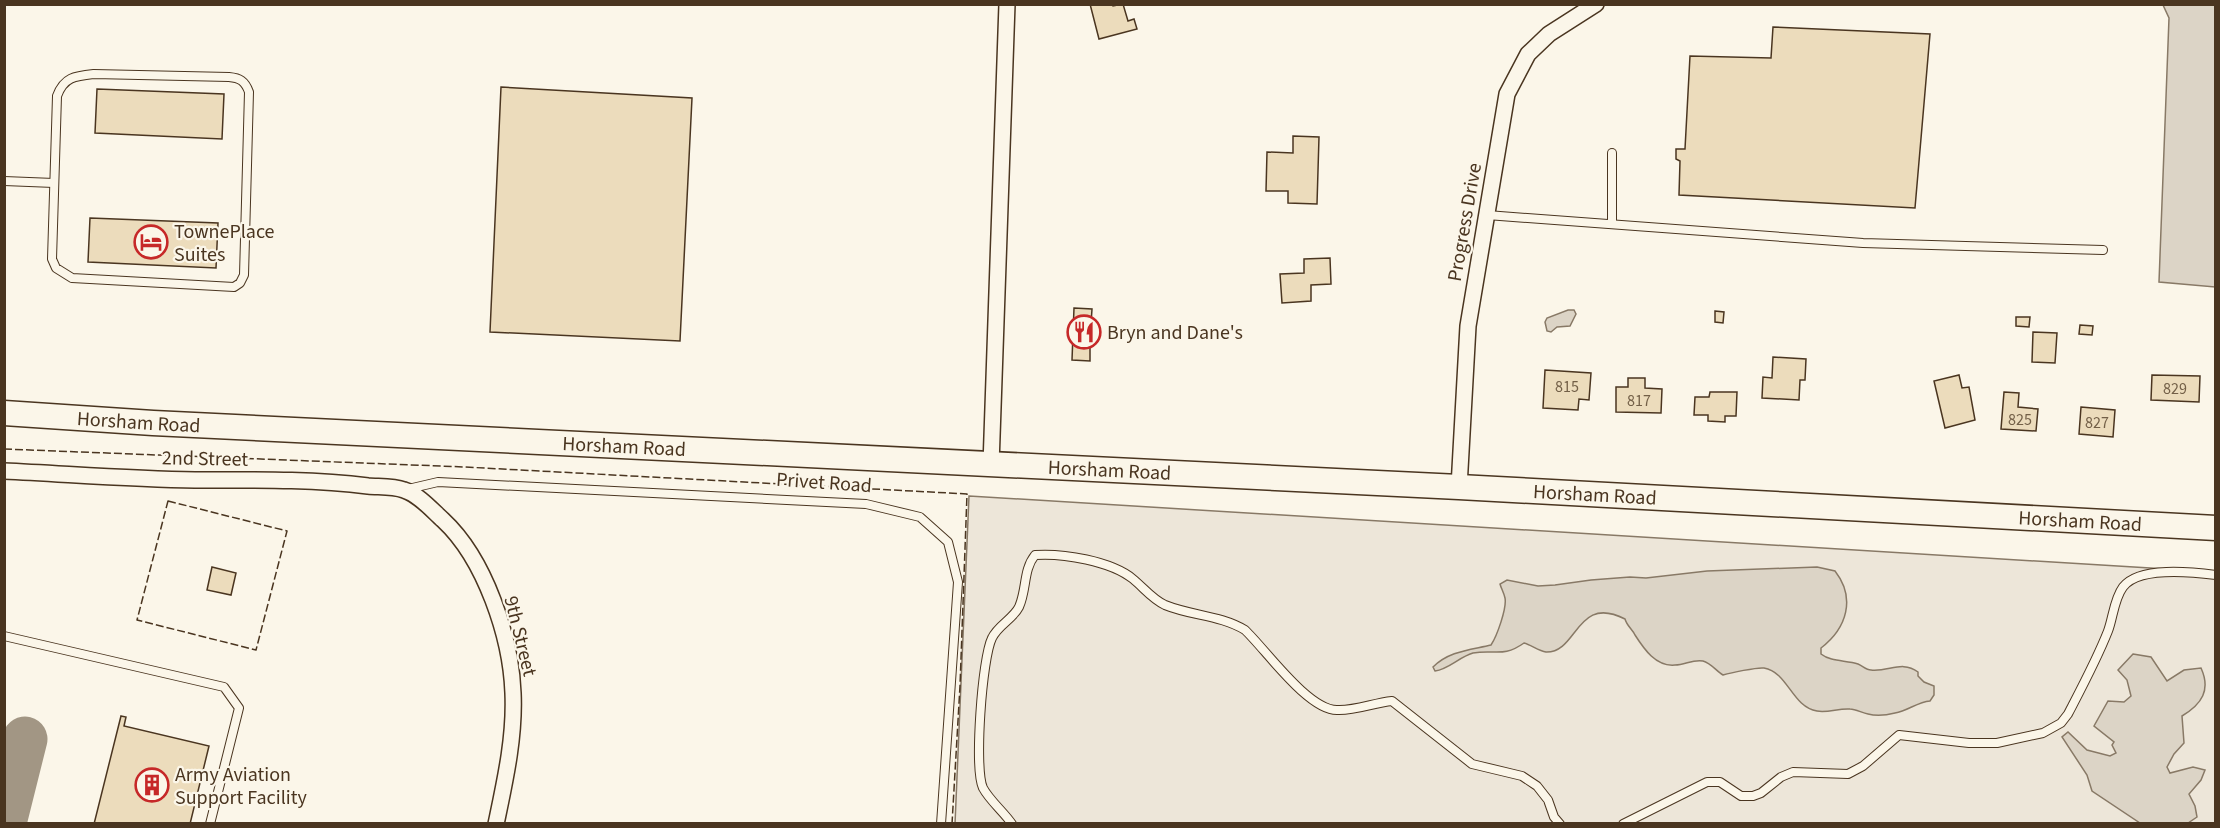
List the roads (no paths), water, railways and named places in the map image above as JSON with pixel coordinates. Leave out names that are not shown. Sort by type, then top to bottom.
[{"type":"main road","name":"Horsham Road","points":[[4,413],[153,423],[1460,487],[2216,528]]},
{"type":"street","points":[[991,465],[1007,4]]},
{"type":"street","name":"Progress Drive","points":[[1460,487],[1468,326],[1508,93],[1528,54],[1549,34],[1596,4]]},
{"type":"street","name":"2nd Street","points":[[4,471],[194,480],[343,483],[404,490]]},
{"type":"street","name":"9th Street","points":[[404,490],[422,501],[448,524],[478,564],[487,583],[503,637],[513,692],[513,715],[507,772],[495,824]]},
{"type":"lane","points":[[94,74],[229,77],[240,78],[246,85],[249,92],[244,274],[240,283],[234,287],[72,278],[64,274],[56,268],[52,259],[54,183],[57,96],[61,85],[68,80],[79,75],[94,74]]},
{"type":"lane","points":[[1612,153],[1612,224]]},
{"type":"lane","points":[[4,181],[54,183]]},
{"type":"lane","points":[[1487,215],[1863,243],[2103,250]]},
{"type":"lane","name":"Privet Road","points":[[404,490],[438,482],[866,504],[920,517],[948,542],[958,582],[941,824]]},
{"type":"lane","points":[[1012,824],[983,787],[978,761],[983,678],[987,651],[993,635],[1011,618],[1018,607],[1028,564],[1035,555],[1050,554],[1067,556],[1120,570],[1133,578],[1154,599],[1168,606],[1232,622],[1245,630],[1309,698],[1324,709],[1349,710],[1392,701],[1472,764],[1522,776],[1537,786],[1548,800],[1554,817],[1560,824]]},
{"type":"lane","points":[[1623,824],[1707,782],[1720,782],[1741,796],[1753,796],[1761,793],[1781,777],[1793,772],[1848,774],[1863,766],[1899,735],[1983,744],[2043,733],[2061,723],[2068,714],[2105,639],[2122,588],[2140,576],[2150,574],[2176,572],[2216,575]]},
{"type":"lane","points":[[4,636],[224,687],[238,708],[210,824]]},
{"type":"place","name":"TownePlace Suites","points":[[151,242]]},
{"type":"place","name":"Bryn and Dane's","points":[[1084,332]]},
{"type":"place","name":"Army Aviation Support Facility","points":[[152,785]]}]
